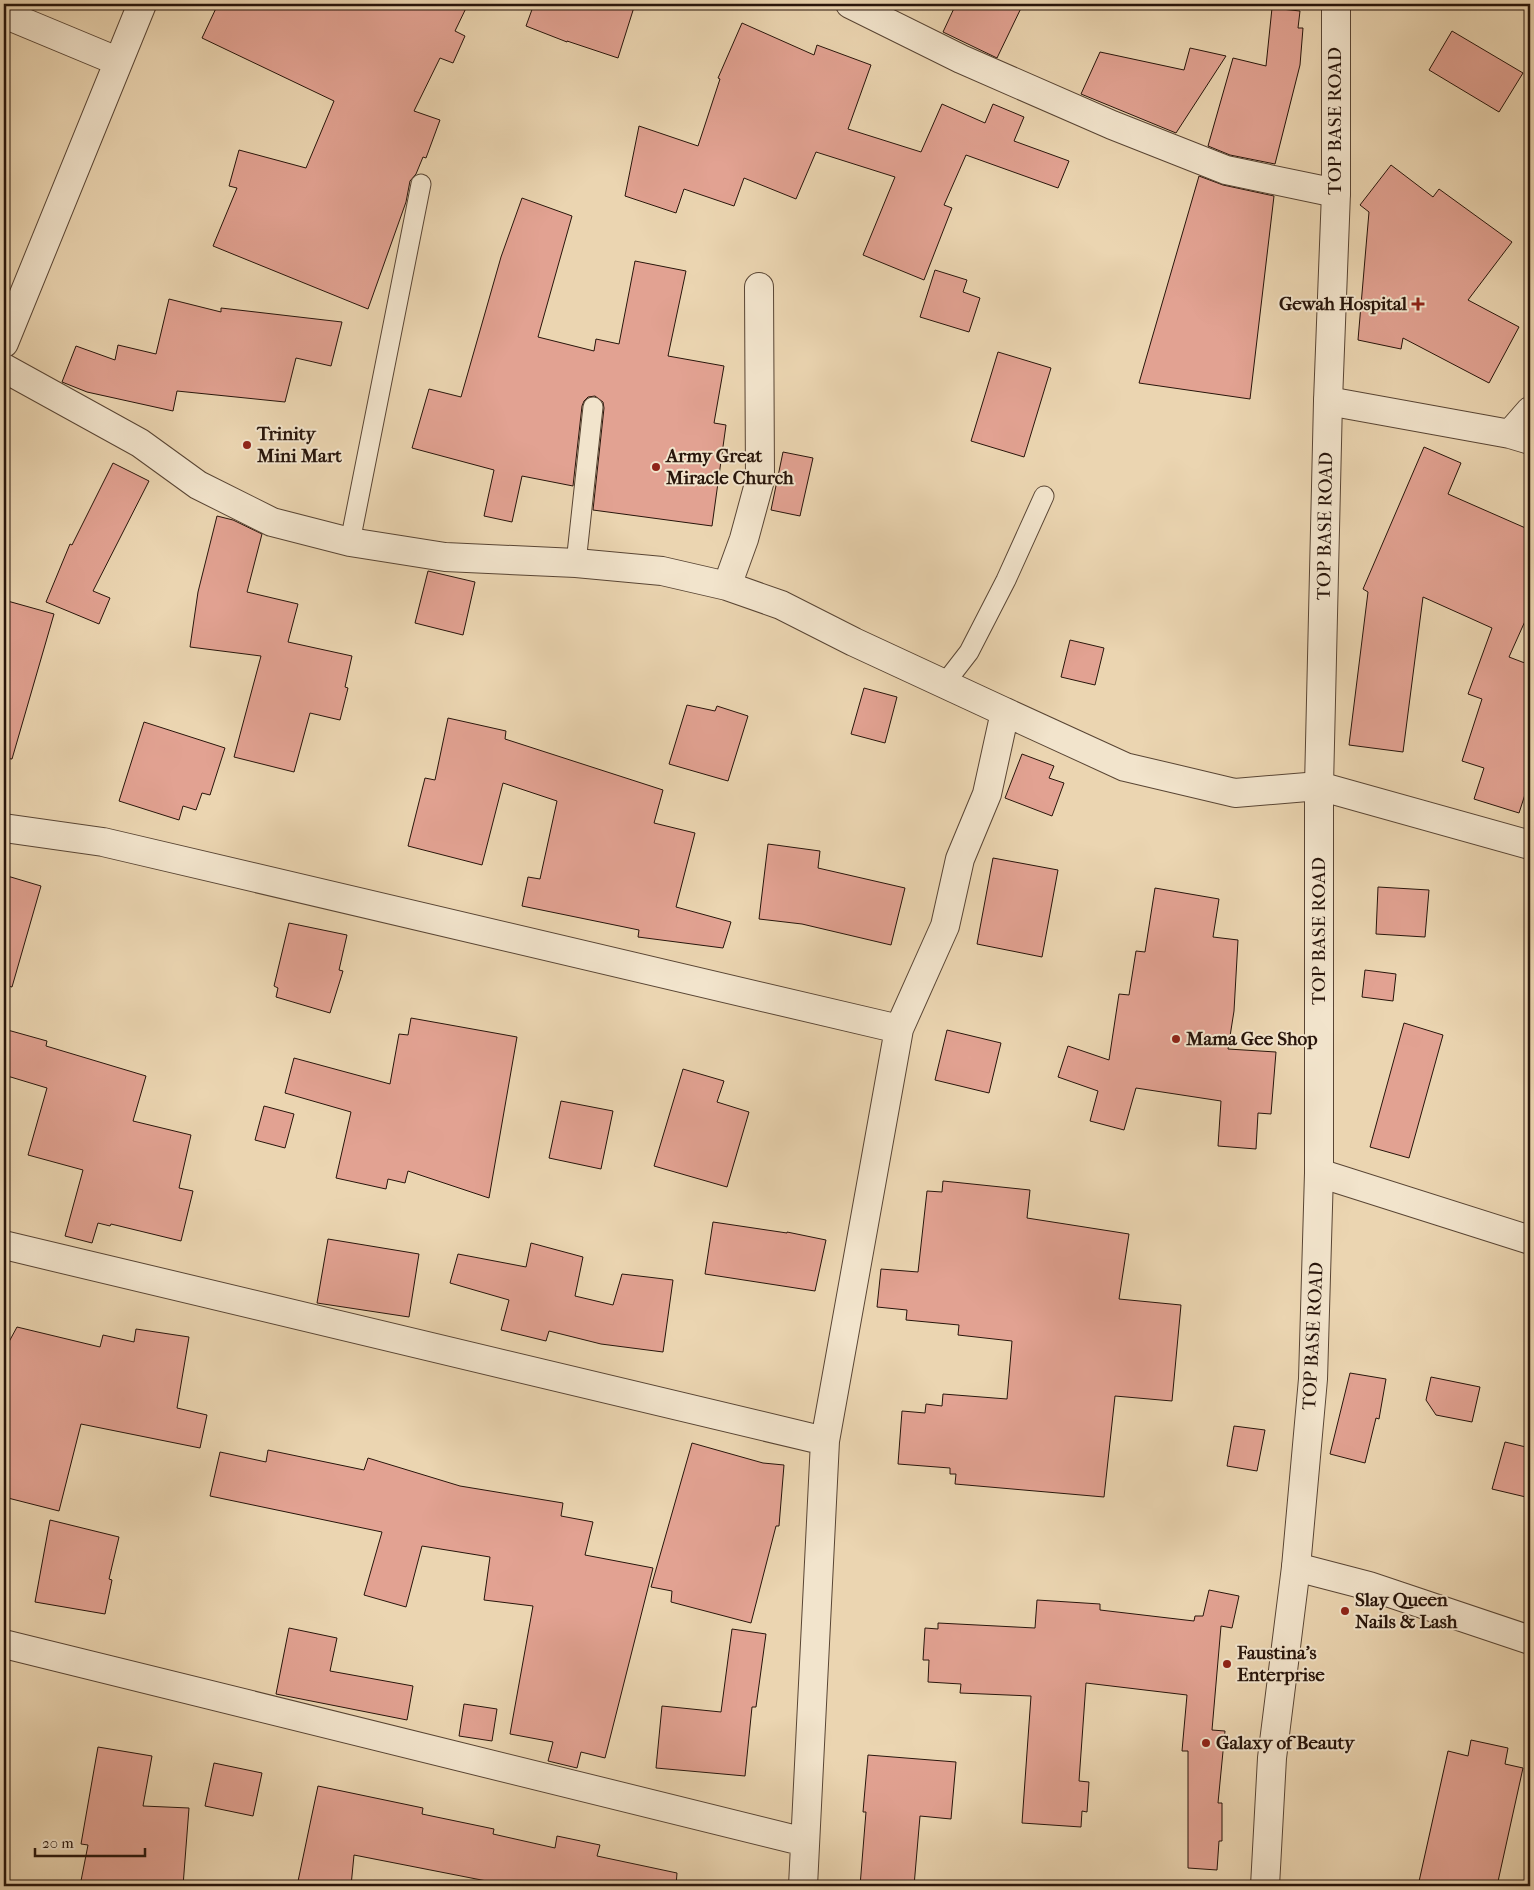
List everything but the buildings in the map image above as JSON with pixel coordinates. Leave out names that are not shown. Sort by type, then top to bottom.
[{"type":"street","points":[[4,343],[142,4]]},
{"type":"street","points":[[850,4],[961,59],[1112,125],[1226,170],[1336,193]]},
{"type":"street","name":"TOP BASE ROAD","points":[[1264,1886],[1272,1758],[1296,1566],[1313,1379],[1319,1173],[1319,786],[1328,401],[1336,193],[1336,4]]},
{"type":"street","points":[[4,14],[118,61]]},
{"type":"street","points":[[727,586],[744,539],[760,480],[759,287]]},
{"type":"street","points":[[4,368],[140,443],[198,485],[272,522],[350,542],[445,557],[662,571],[727,586],[781,605],[854,642],[1125,767],[1235,793],[1319,786],[1530,845]]},
{"type":"street","points":[[1328,401],[1520,437],[1530,411]]},
{"type":"street","points":[[803,1886],[825,1441],[899,1029],[945,926],[960,859],[987,794],[1005,712]]},
{"type":"street","points":[[4,828],[103,842],[899,1029]]},
{"type":"street","points":[[1319,1173],[1530,1240]]},
{"type":"street","points":[[4,1245],[825,1441]]},
{"type":"street","points":[[1296,1566],[1369,1586],[1530,1640]]},
{"type":"street","points":[[4,1644],[805,1842]]},
{"type":"lane","points":[[350,542],[421,184]]},
{"type":"lane","points":[[576,564],[593,407]]},
{"type":"lane","points":[[945,683],[969,652],[1006,580],[1044,496]]},
{"type":"place","name":"Gewah Hospital","points":[[1418,304]]},
{"type":"place","name":"Trinity Mini Mart","points":[[247,445]]},
{"type":"place","name":"Army Great Miracle Church","points":[[656,467]]},
{"type":"place","name":"Mama Gee Shop","points":[[1176,1039]]},
{"type":"place","name":"Slay Queen Nails & Lash","points":[[1345,1611]]},
{"type":"place","name":"Faustina's Enterprise","points":[[1227,1664]]},
{"type":"place","name":"Galaxy of Beauty","points":[[1206,1743]]}]
